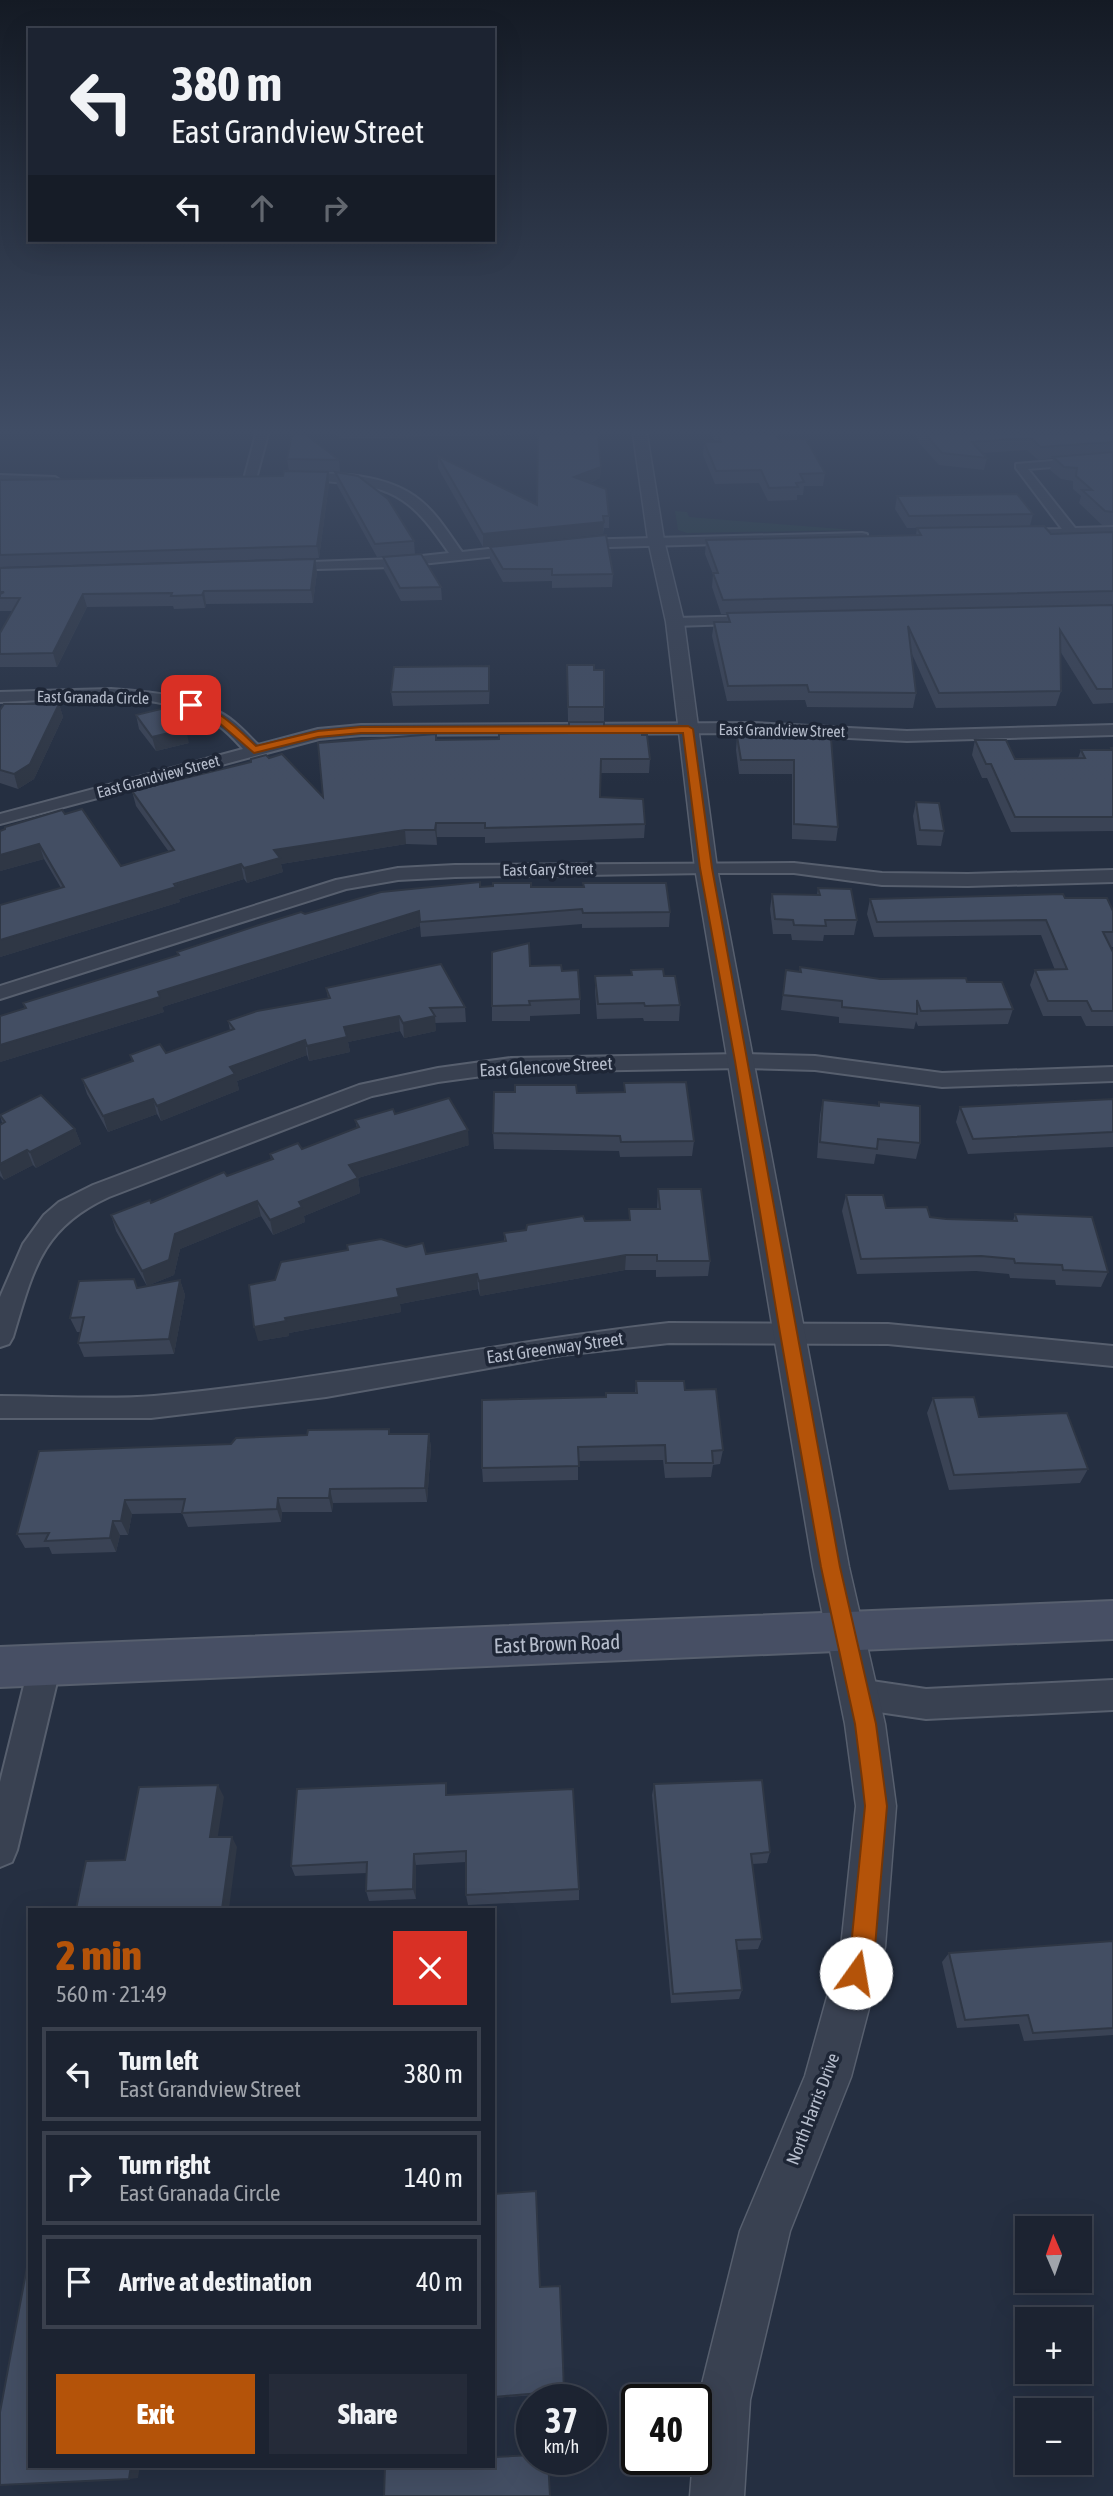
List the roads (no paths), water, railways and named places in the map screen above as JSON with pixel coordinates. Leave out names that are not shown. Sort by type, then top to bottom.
[{"type":"main road","name":"East Brown Road","points":[[0,1667],[1113,1620]]},
{"type":"street","points":[[454,550],[458,556]]},
{"type":"street","points":[[273,568],[394,563],[510,550]]},
{"type":"street","name":"North Harris Drive","points":[[658,550],[675,622],[706,868],[831,1567],[858,1694],[876,1806],[863,1947],[828,2077],[765,2231],[724,2400],[717,2496]]},
{"type":"street","points":[[675,622],[771,620]]},
{"type":"street","name":"East Granada Circle","points":[[0,697],[147,696],[191,705],[221,719],[254,750]]},
{"type":"street","name":"East Grandview Street","points":[[0,819],[318,734],[361,730],[827,730],[906,736],[1113,730]]},
{"type":"street","name":"East Gary Street","points":[[0,993],[343,884],[398,874],[455,871],[794,868],[882,879],[968,880],[1113,876]]},
{"type":"street","name":"East Glencove Street","points":[[0,1337],[24,1262],[43,1233],[68,1208],[101,1191],[367,1090],[438,1075],[511,1065],[742,1061],[815,1063],[942,1080],[1113,1074]]},
{"type":"street","name":"East Greenway Street","points":[[0,1407],[151,1407],[326,1386],[562,1345],[669,1333],[888,1334],[1113,1356]]},
{"type":"street","points":[[0,1850],[44,1665]]},
{"type":"street","points":[[858,1694],[926,1704],[1113,1695]]}]
